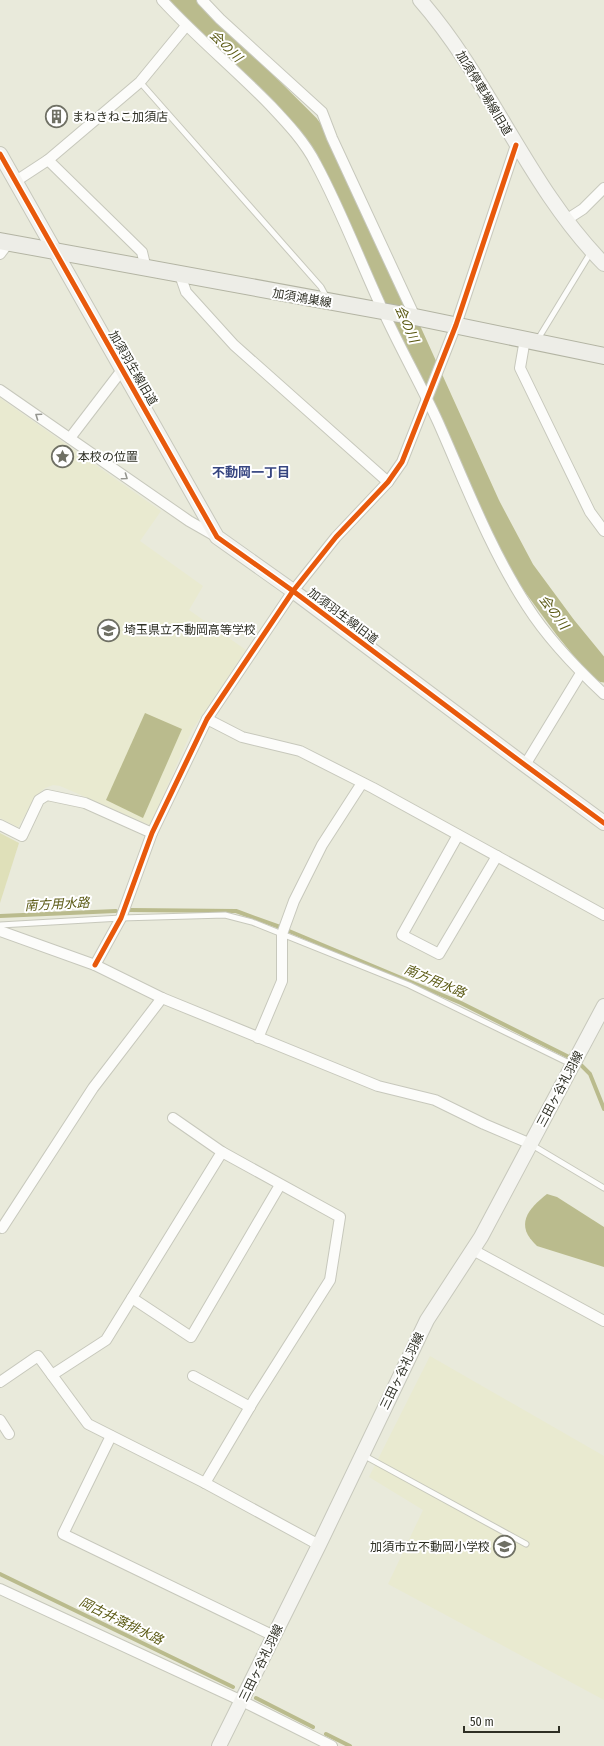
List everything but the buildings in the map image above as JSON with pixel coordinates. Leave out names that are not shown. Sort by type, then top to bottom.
[{"type":"main road","name":"加須鴻巣線","points":[[3,246],[54,250],[146,269],[456,325],[604,356]]},
{"type":"street","points":[[162,0],[186,26],[239,74],[290,126],[316,162],[427,397],[478,513],[510,577],[536,620],[581,673],[604,694]]},
{"type":"street","points":[[202,0],[220,19],[322,112],[332,138],[412,317]]},
{"type":"street","name":"加須停車場線旧道","points":[[420,0],[440,22],[454,43],[516,145],[566,220],[591,251],[604,264]]},
{"type":"street","points":[[16,181],[48,160],[140,82],[186,26]]},
{"type":"street","points":[[95,965],[122,913],[152,833],[207,719],[293,591],[336,537],[388,482],[402,462],[456,325],[516,145]]},
{"type":"street","name":"加須羽生線旧道","points":[[0,154],[217,537],[293,591],[604,823]]},
{"type":"street","points":[[48,160],[142,252],[146,269]]},
{"type":"street","points":[[566,220],[583,208],[604,188]]},
{"type":"street","points":[[180,275],[186,292],[234,345],[388,482]]},
{"type":"street","points":[[530,341],[520,368],[590,512],[604,531]]},
{"type":"street","points":[[70,438],[122,370]]},
{"type":"street","points":[[0,390],[190,521],[217,537]]},
{"type":"street","points":[[525,765],[581,673]]},
{"type":"street","points":[[207,719],[242,737],[300,751],[362,782],[604,915]]},
{"type":"street","points":[[258,1038],[282,981],[283,930],[294,901],[322,845],[362,782]]},
{"type":"street","points":[[0,825],[22,836],[39,800],[47,795],[84,803],[152,833]]},
{"type":"street","points":[[458,835],[402,935],[439,954],[497,856]]},
{"type":"street","points":[[0,931],[95,965],[162,998],[378,1086],[435,1100],[484,1124],[531,1144]]},
{"type":"street","points":[[0,1227],[2,1228],[93,1088],[162,998]]},
{"type":"street","name":"三田ヶ谷礼羽線","points":[[219,1746],[319,1545],[427,1320],[473,1250],[604,1006]]},
{"type":"street","points":[[173,1118],[222,1152],[340,1217],[330,1280],[205,1483]]},
{"type":"street","points":[[52,1375],[106,1340],[222,1152]]},
{"type":"street","points":[[132,1298],[191,1337],[280,1185]]},
{"type":"street","points":[[473,1250],[604,1321]]},
{"type":"street","points":[[0,1382],[38,1356],[88,1424],[205,1483],[319,1545]]},
{"type":"street","points":[[193,1376],[250,1408]]},
{"type":"street","points":[[0,1420],[9,1434]]},
{"type":"street","points":[[111,1436],[63,1534],[274,1636]]},
{"type":"street","points":[[0,1589],[245,1695],[332,1746]]},
{"type":"lane","points":[[140,82],[321,287],[330,303]]},
{"type":"lane","points":[[530,341],[591,251]]},
{"type":"lane","points":[[0,925],[122,913],[225,915],[283,930],[409,985],[574,1061]]},
{"type":"lane","points":[[531,1144],[604,1188]]},
{"type":"lane","points":[[362,1455],[526,1544]]},
{"type":"shaded area","name":"埼玉県立不動岡高等学校","points":[[0,398],[161,511],[140,541],[203,586],[189,610],[246,650],[192,730],[150,825],[60,786],[53,785],[45,788],[37,795],[18,827],[0,818]]},
{"type":"shaded area","points":[[145,713],[182,729],[143,818],[106,800]]},
{"type":"shaded area","points":[[0,833],[19,843],[0,903]]},
{"type":"shaded area","points":[[547,1194],[557,1197],[604,1227],[604,1267],[537,1246],[530,1238],[526,1231],[526,1218],[534,1206]]},
{"type":"shaded area","name":"加須市立不動岡小学校","points":[[430,1356],[604,1456],[604,1700],[388,1584],[423,1510],[369,1477]]},
{"type":"waterway","name":"会の川","points":[[179,0],[204,22],[308,126],[321,143],[399,307],[489,506],[523,570],[565,627],[596,665],[604,671]]},
{"type":"waterway","name":"南方用水路","points":[[130,910],[236,911],[280,927]]},
{"type":"waterway","name":"南方用水路","points":[[0,916],[116,911]]},
{"type":"waterway","name":"南方用水路","points":[[289,931],[461,1003],[569,1057]]},
{"type":"waterway","name":"南方用水路","points":[[581,1065],[590,1074],[604,1109]]},
{"type":"waterway","name":"岡古井落排水路","points":[[0,1574],[233,1687]]},
{"type":"waterway","name":"岡古井落排水路","points":[[256,1698],[313,1727]]},
{"type":"waterway","name":"岡古井落排水路","points":[[326,1734],[350,1746]]},
{"type":"cycle path","points":[[95,965],[121,918],[152,833],[207,719],[293,591],[336,537],[388,482],[402,462],[456,325],[516,145]]},
{"type":"cycle path","points":[[0,154],[217,537],[293,591],[604,823]]},
{"type":"place","name":"まねきねこ加須店","points":[[57,117]]},
{"type":"place","name":"本校の位置","points":[[62,457]]},
{"type":"place","name":"埼玉県立不動岡高等学校","points":[[109,630]]},
{"type":"place","name":"加須市立不動岡小学校","points":[[505,1547]]},
{"type":"district","name":"不動岡一丁目","points":[[251,472]]}]
